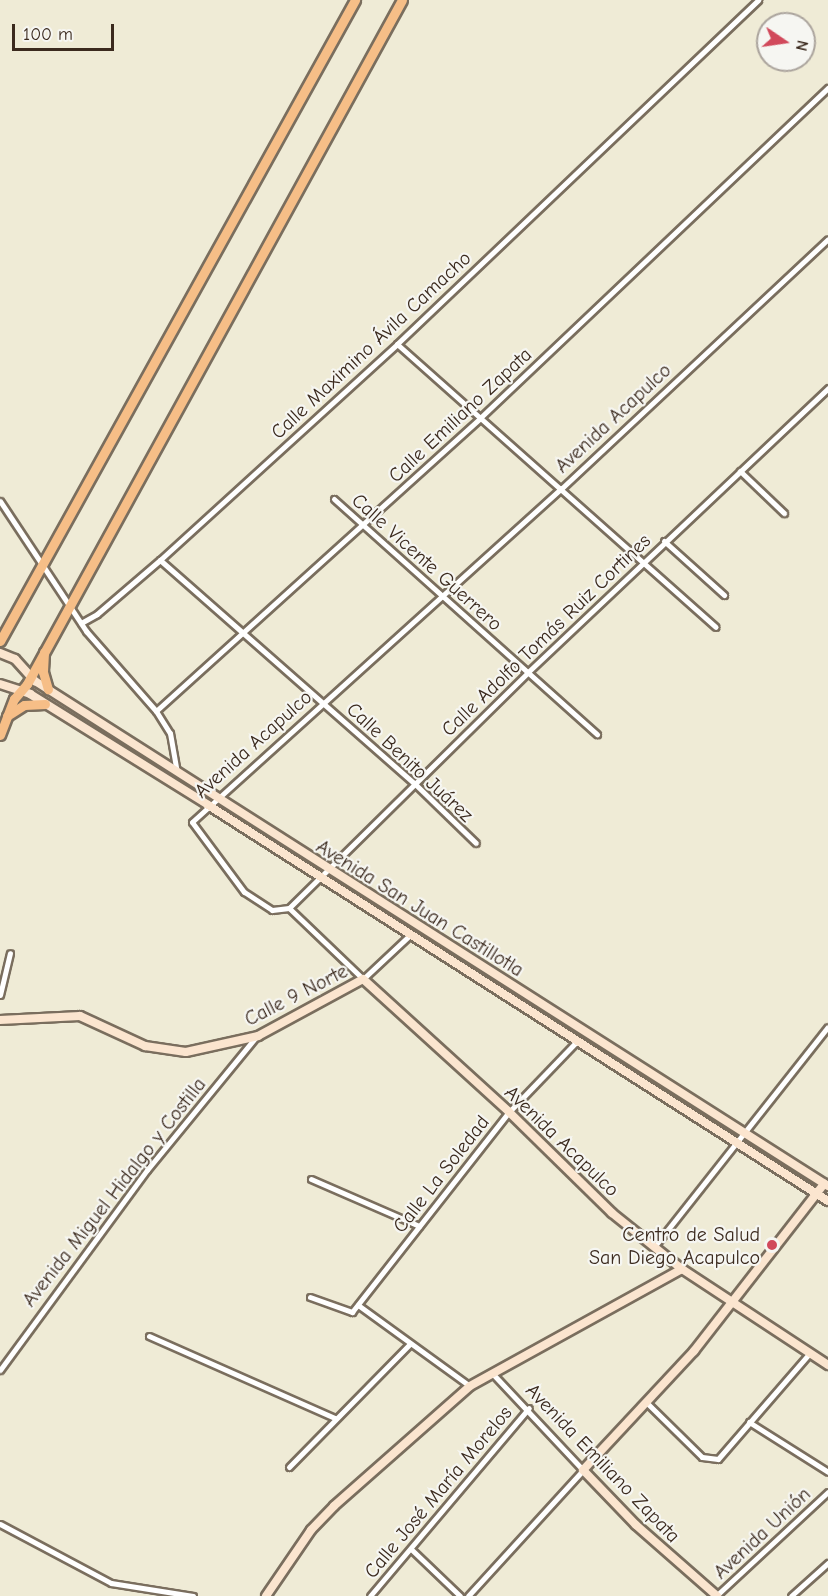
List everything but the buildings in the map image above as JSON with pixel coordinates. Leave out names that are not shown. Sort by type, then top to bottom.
[{"type":"highway","points":[[0,641],[355,0]]},
{"type":"highway","points":[[0,735],[20,690],[402,0]]},
{"type":"highway","points":[[0,630],[10,623]]},
{"type":"highway","points":[[48,689],[42,666],[49,639]]},
{"type":"highway","points":[[7,716],[24,705],[45,704]]},
{"type":"street","name":"Calle Maximino Ávila Camacho","points":[[81,623],[97,614],[160,560],[397,344],[758,0]]},
{"type":"street","name":"Calle Emiliano Zapata","points":[[156,711],[480,418],[828,88]]},
{"type":"street","name":"Avenida Acapulco","points":[[828,239],[562,488],[208,805],[192,822],[244,892],[272,910],[289,908],[509,1112],[612,1213],[682,1269],[828,1365]]},
{"type":"street","points":[[397,344],[645,561],[716,627]]},
{"type":"street","name":"Calle Adolfo Tomás Ruiz Cortines","points":[[289,908],[527,673],[828,388]]},
{"type":"street","points":[[740,471],[784,513]]},
{"type":"street","name":"Calle Vicente Guerrero","points":[[334,499],[597,734]]},
{"type":"street","points":[[0,501],[81,623],[156,711],[170,733],[177,773]]},
{"type":"street","points":[[664,541],[724,595]]},
{"type":"street","name":"Calle Benito Juárez","points":[[160,560],[243,630],[414,783],[476,843]]},
{"type":"street","name":"Avenida San Juan Castillotla","points":[[0,652],[15,659],[29,676],[48,689],[326,869],[744,1134],[827,1183]]},
{"type":"street","name":"Avenida San Juan Castillotla","points":[[0,684],[20,690],[45,704],[208,805],[828,1201]]},
{"type":"street","points":[[363,979],[411,934]]},
{"type":"street","points":[[0,995],[10,953]]},
{"type":"street","name":"Calle 9 Norte","points":[[0,1020],[80,1016],[132,1042],[169,1052],[203,1050],[258,1036],[363,979]]},
{"type":"street","points":[[654,1247],[828,1027]]},
{"type":"street","name":"Avenida Miguel Hidalgo y Costilla","points":[[0,1370],[147,1170],[258,1036]]},
{"type":"street","name":"Calle La Soledad","points":[[358,1305],[509,1112],[578,1041]]},
{"type":"street","points":[[311,1179],[419,1226]]},
{"type":"street","points":[[468,1596],[647,1403],[731,1303],[816,1193],[827,1183]]},
{"type":"street","points":[[266,1596],[311,1530],[334,1506],[470,1386],[682,1269]]},
{"type":"street","points":[[310,1297],[351,1313],[358,1305],[470,1386]]},
{"type":"street","points":[[149,1336],[335,1418]]},
{"type":"street","points":[[289,1467],[410,1344]]},
{"type":"street","points":[[647,1403],[709,1461],[718,1459],[809,1354]]},
{"type":"street","name":"Avenida Emiliano Zapata","points":[[494,1374],[529,1408],[583,1470],[636,1525],[717,1596]]},
{"type":"street","name":"Calle José María Morelos","points":[[370,1596],[529,1408]]},
{"type":"street","points":[[749,1422],[828,1472]]},
{"type":"street","name":"Avenida Unión","points":[[717,1596],[828,1491]]},
{"type":"street","points":[[0,1524],[111,1583],[193,1596]]},
{"type":"street","points":[[411,1549],[460,1596]]},
{"type":"street","points":[[791,1596],[828,1563]]},
{"type":"place","name":"Centro de Salud San Diego Acapulco","points":[[772,1245]]}]
